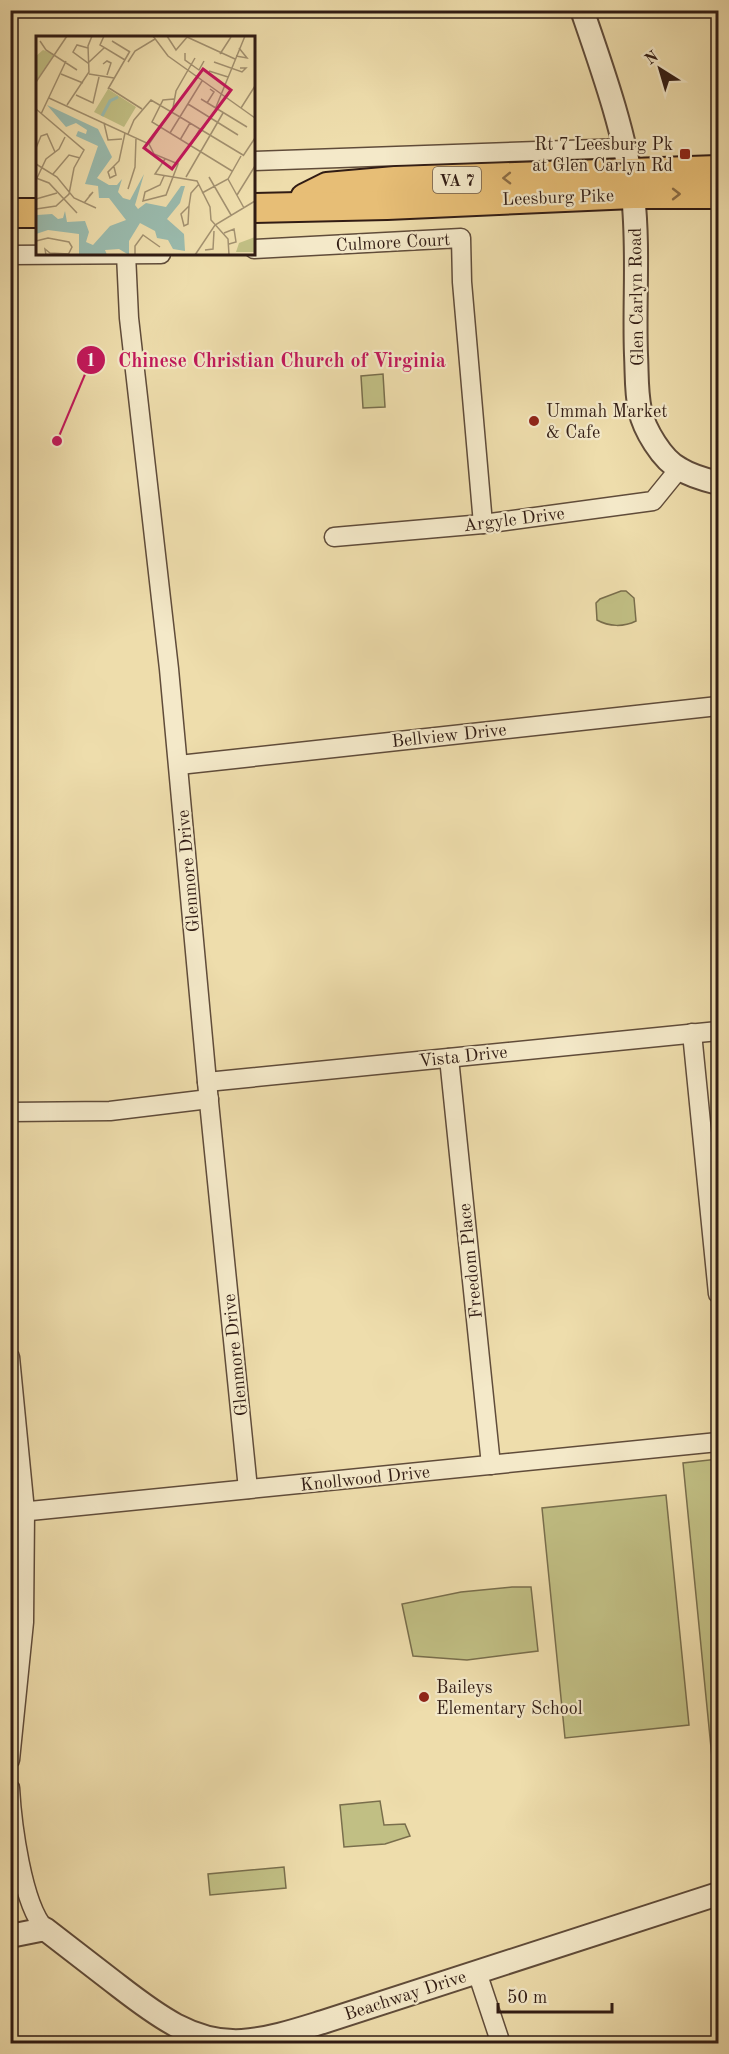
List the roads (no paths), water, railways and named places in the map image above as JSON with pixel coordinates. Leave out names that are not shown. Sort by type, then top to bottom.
[{"type":"main road","name":"Leesburg Pike","points":[[255,208],[387,205],[629,172],[718,170]]},
{"type":"main road","name":"Leesburg Pike","points":[[629,172],[718,194]]},
{"type":"main road","points":[[10,213],[36,213]]},
{"type":"street","name":"Glen Carlyn Road","points":[[582,10],[616,115],[629,172],[637,392],[641,412],[648,432],[660,450],[679,469]]},
{"type":"street","points":[[255,161],[629,172]]},
{"type":"street","name":"Culmore Court","points":[[255,249],[461,238],[462,282],[483,524]]},
{"type":"street","points":[[10,255],[36,255]]},
{"type":"street","name":"Glenmore Drive","points":[[126,255],[129,318],[179,765],[208,1090],[248,1490]]},
{"type":"street","points":[[679,469],[718,483]]},
{"type":"street","name":"Argyle Drive","points":[[334,537],[483,524],[653,501],[679,469]]},
{"type":"street","name":"Bellview Drive","points":[[179,765],[718,706]]},
{"type":"street","name":"Vista Drive","points":[[10,1112],[93,1112],[208,1090],[449,1058],[718,1030]]},
{"type":"street","points":[[692,1033],[718,1294]]},
{"type":"street","name":"Freedom Place","points":[[449,1058],[491,1465]]},
{"type":"street","points":[[10,1357],[24,1622],[10,1760]]},
{"type":"street","name":"Knollwood Drive","points":[[18,1512],[718,1442]]},
{"type":"street","points":[[10,1788],[28,1899],[34,1915],[45,1929],[10,1936]]},
{"type":"street","name":"Beachway Drive","points":[[45,1929],[154,2013],[188,2031],[221,2040],[241,2041],[267,2038],[323,2022],[718,1894]]},
{"type":"street","points":[[477,1972],[501,2043]]},
{"type":"place","name":"Rt 7 Leesburg Pk at Glen Carlyn Rd","points":[[685,154]]},
{"type":"place","name":"Ummah Market & Cafe","points":[[534,421]]},
{"type":"place","name":"Chinese Christian Church of Virginia","points":[[57,441]]},
{"type":"place","name":"Baileys Elementary School","points":[[424,1697]]}]
